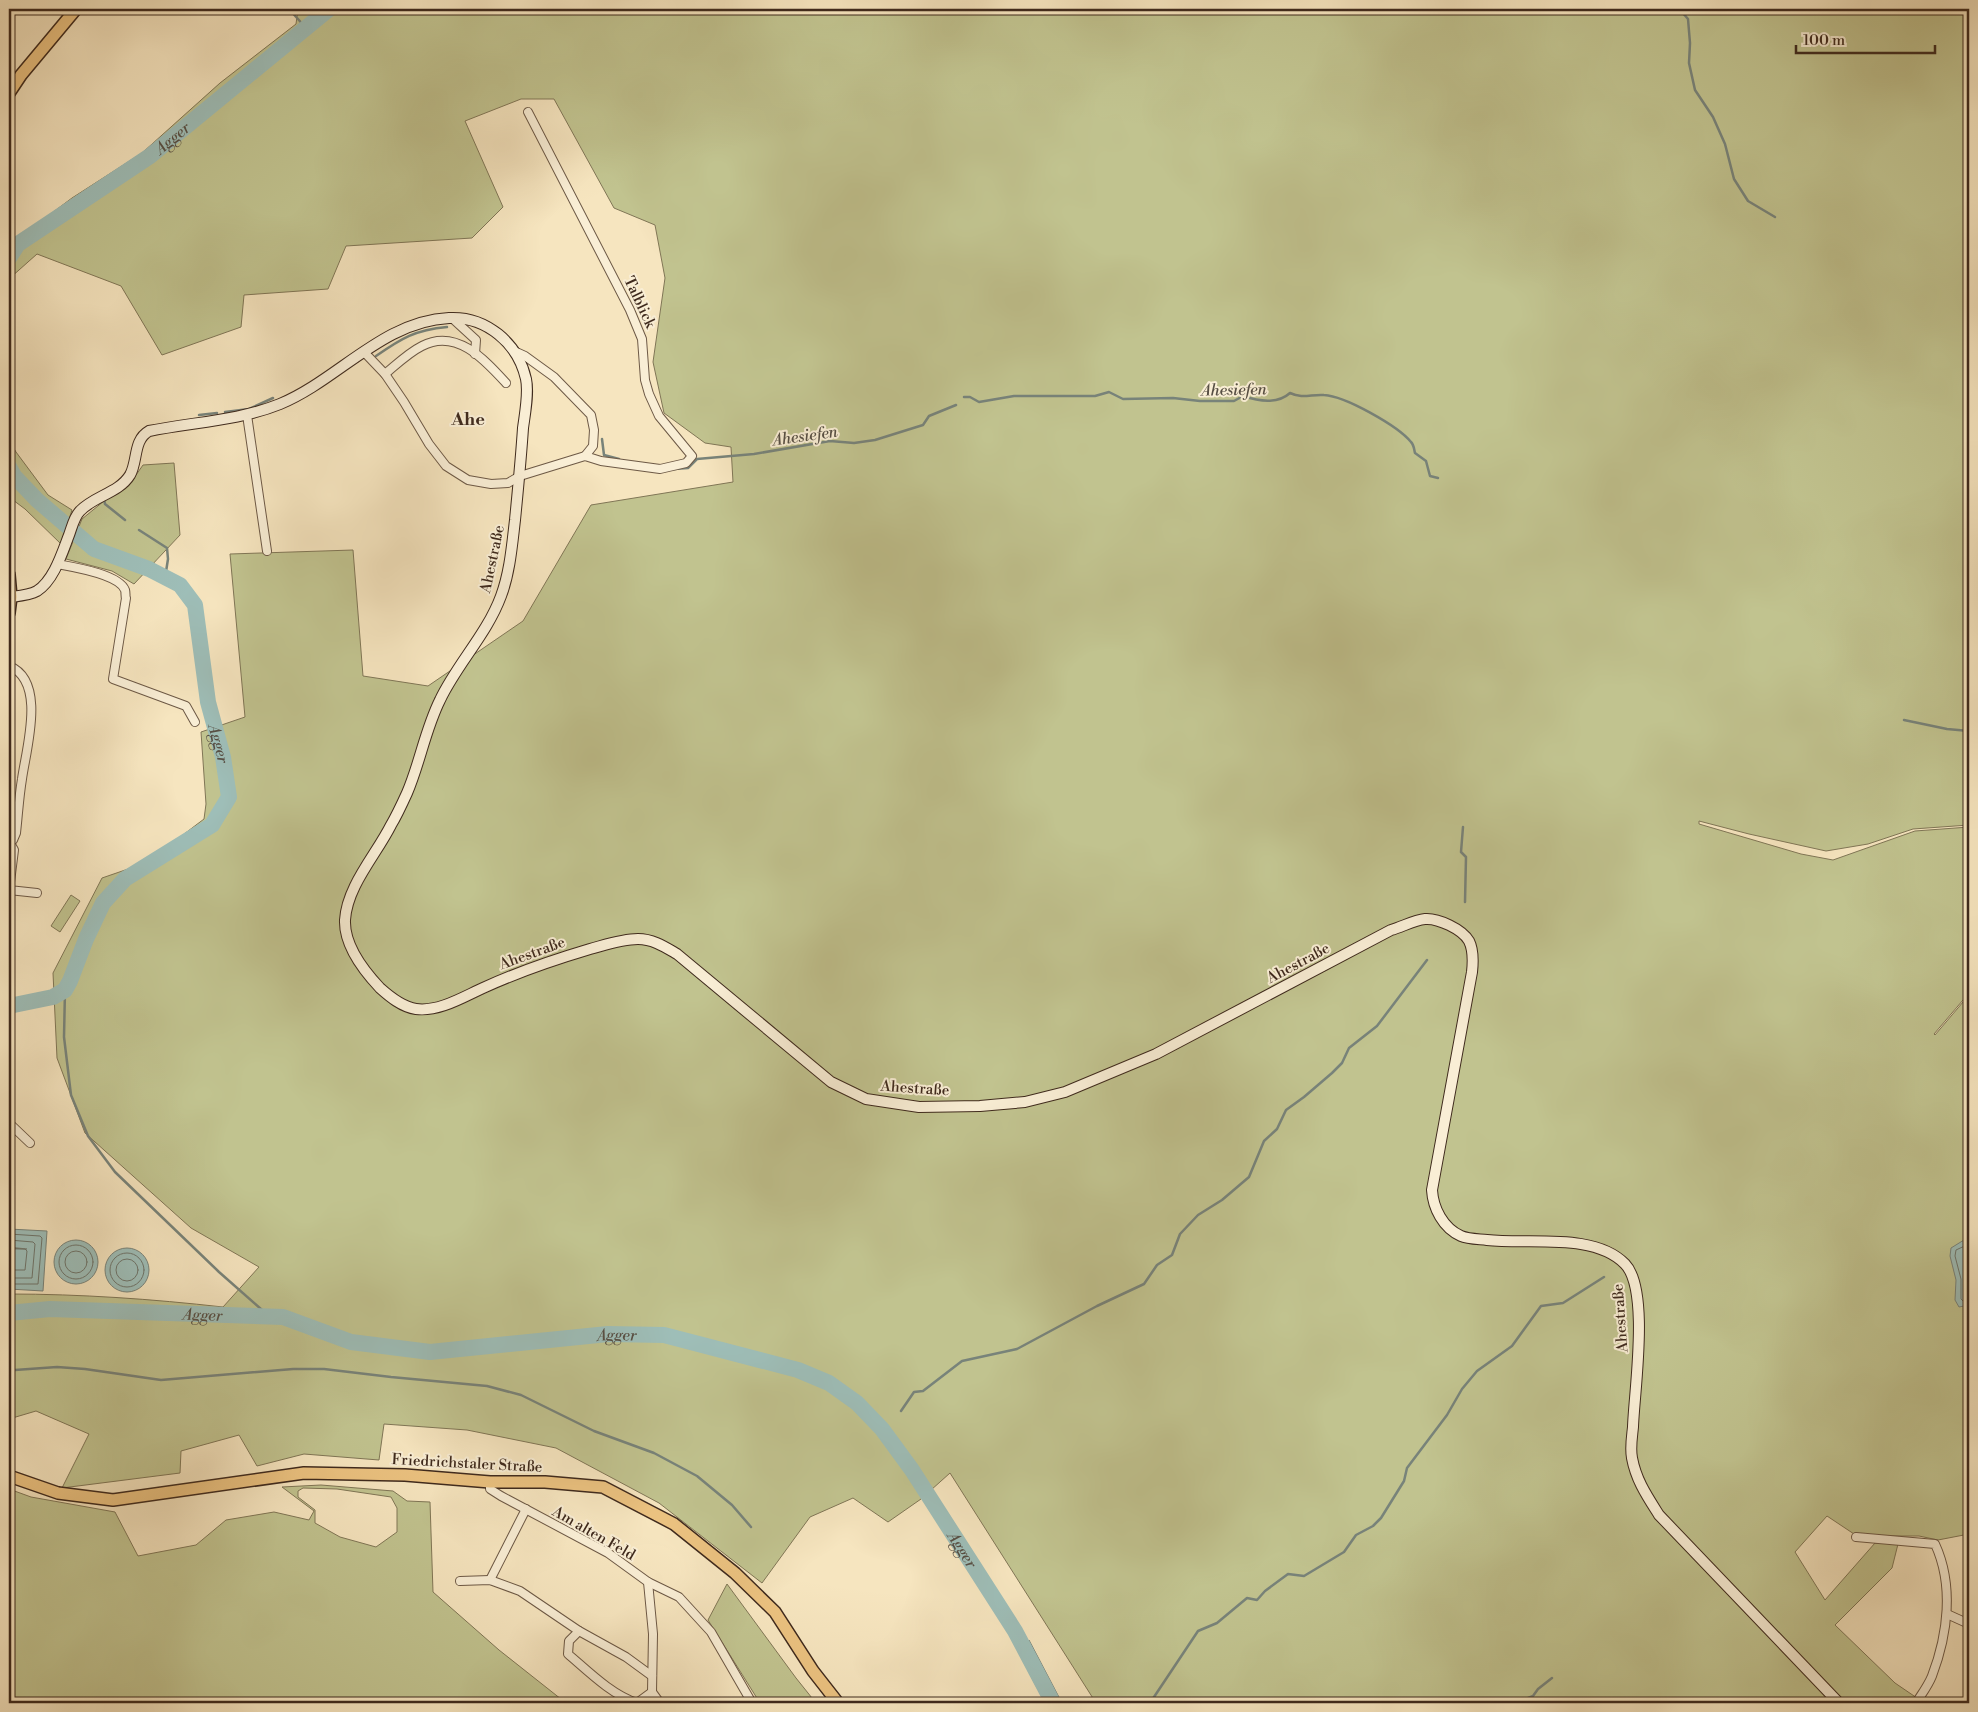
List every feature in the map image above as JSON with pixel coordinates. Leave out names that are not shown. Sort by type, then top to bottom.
[{"type":"main road","points":[[9,93],[21,75],[76,9]]},
{"type":"main road","name":"Ahestraße","points":[[11,597],[35,592],[45,584],[65,547],[76,516],[82,509],[123,484],[130,475],[140,441],[149,430],[247,415],[282,403],[316,385],[397,332],[413,325],[452,318],[477,321],[491,328],[514,351],[527,382],[512,553],[502,592],[495,610],[441,698],[408,792],[353,891],[348,907],[345,923],[350,943],[362,968],[380,987],[397,1002],[417,1009],[442,1006],[521,971],[614,942],[639,939],[658,943],[677,954],[831,1082],[866,1099],[919,1107],[980,1106],[1025,1102],[1065,1092],[1156,1054],[1391,930],[1423,919],[1434,919],[1452,926],[1468,941],[1473,961],[1432,1190],[1433,1203],[1441,1219],[1460,1236],[1504,1242],[1559,1242],[1592,1246],[1613,1254],[1626,1265],[1636,1282],[1638,1318],[1638,1359],[1631,1456],[1638,1482],[1659,1515],[1836,1701]]},
{"type":"main road","points":[[9,575],[11,597],[9,613]]},
{"type":"main road","name":"Friedrichstaler Straße","points":[[9,1476],[58,1493],[112,1500],[294,1474],[405,1475],[490,1482],[545,1482],[603,1487],[674,1524],[735,1573],[775,1612],[813,1671],[838,1703]]},
{"type":"street","name":"Talblick","points":[[528,112],[630,310],[642,339],[645,380],[659,416],[692,456],[686,463],[660,469],[601,461],[585,456]]},
{"type":"street","points":[[452,318],[476,340],[475,354]]},
{"type":"street","points":[[385,374],[421,346],[436,341],[458,342],[475,354],[506,383]]},
{"type":"street","points":[[364,352],[385,374],[429,444],[446,466],[468,480],[491,484],[508,483],[520,476],[585,456],[593,446],[594,430],[590,415],[554,377],[525,356],[514,351]]},
{"type":"street","points":[[247,415],[267,550]]},
{"type":"street","points":[[57,564],[108,576],[118,582],[125,590],[126,598],[113,679],[186,706],[195,722]]},
{"type":"street","points":[[9,666],[16,669],[29,689],[32,717],[16,832],[14,840],[10,844],[14,850],[9,890],[37,893]]},
{"type":"street","points":[[9,1123],[30,1143]]},
{"type":"street","name":"Am alten Feld","points":[[490,1482],[490,1489],[608,1553],[648,1582],[679,1597],[711,1632],[752,1703]]},
{"type":"street","points":[[490,1580],[526,1509]]},
{"type":"street","points":[[1856,1537],[1935,1544],[1942,1560],[1946,1577],[1947,1614],[1942,1642],[1931,1678],[1916,1703]]},
{"type":"street","points":[[460,1581],[490,1580],[520,1591],[579,1631],[626,1657],[652,1676]]},
{"type":"street","points":[[648,1582],[653,1634],[652,1692],[660,1703]]},
{"type":"street","points":[[1947,1614],[1969,1624]]},
{"type":"street","points":[[579,1631],[569,1641],[568,1654],[584,1669],[626,1700],[637,1703],[652,1692]]},
{"type":"green space","points":[[298,9],[1969,9],[1969,825],[1913,829],[1868,844],[1826,851],[1699,821],[1699,824],[1801,854],[1833,860],[1915,831],[1969,827],[1969,993],[1934,1034],[1969,995],[1969,1534],[1938,1540],[1919,1536],[1857,1536],[1827,1516],[1795,1552],[1825,1600],[1875,1543],[1898,1544],[1892,1568],[1835,1625],[1895,1683],[1917,1698],[1914,1703],[1848,1703],[1833,1691],[1823,1703],[1096,1703],[950,1473],[921,1499],[888,1522],[853,1498],[810,1517],[762,1583],[659,1503],[556,1448],[467,1430],[384,1424],[379,1460],[304,1454],[257,1466],[239,1435],[181,1451],[180,1473],[62,1488],[89,1434],[36,1411],[9,1419],[9,1294],[116,1298],[223,1307],[259,1267],[191,1228],[85,1133],[57,1058],[53,973],[102,878],[131,868],[155,856],[204,819],[206,804],[201,732],[245,717],[230,554],[353,550],[363,676],[428,686],[523,621],[591,505],[733,482],[731,447],[705,443],[664,413],[653,362],[665,278],[655,225],[614,208],[554,99],[521,99],[465,121],[503,207],[472,238],[346,246],[328,289],[244,295],[241,327],[162,355],[121,286],[37,254],[10,278],[9,285],[9,247],[13,242],[72,198],[142,153],[220,83],[296,24]]},
{"type":"green space","points":[[9,440],[48,495],[72,510],[61,544],[25,509],[9,497]]},
{"type":"green space","points":[[174,463],[180,535],[134,584],[112,571],[66,559],[82,519],[104,501],[129,485],[143,465]]},
{"type":"green space","points":[[71,895],[80,901],[60,932],[51,926]]},
{"type":"green space","points":[[321,1485],[393,1491],[407,1501],[430,1502],[433,1592],[499,1650],[566,1703],[9,1703],[9,1628],[12,1627],[9,1600],[9,1489],[31,1497],[115,1512],[138,1556],[196,1545],[226,1520],[274,1512],[309,1520],[314,1511],[282,1487]],"holes":[[[303,1488],[337,1489],[391,1497],[397,1508],[397,1532],[376,1547],[340,1537],[315,1523],[315,1510],[298,1497],[298,1491]]]},
{"type":"green space","points":[[727,1584],[816,1703],[760,1703],[708,1620]]},
{"type":"water","points":[[9,1229],[47,1231],[43,1291],[9,1289],[9,1249],[27,1249],[9,1247]]},
{"type":"water","points":[[1969,1239],[1969,1305],[1959,1307],[1955,1300],[1956,1280],[1950,1256],[1951,1248]]},
{"type":"water","points":[[80,1240],[92,1246],[97,1253],[97,1271],[92,1278],[85,1283],[72,1284],[60,1278],[55,1271],[54,1258],[60,1246],[67,1241]]},
{"type":"water","points":[[123,1248],[131,1248],[143,1254],[149,1270],[143,1286],[131,1292],[123,1292],[111,1286],[105,1274],[105,1266],[111,1254]]},
{"type":"water","points":[[1029,1640],[1063,1703],[1045,1703],[1018,1651]]},
{"type":"waterway","points":[[289,9],[306,28]]},
{"type":"waterway","name":"Agger","points":[[9,258],[18,244],[150,156],[329,9]]},
{"type":"waterway","points":[[1682,12],[1688,19],[1689,63],[1695,90],[1713,117],[1725,144],[1734,179],[1748,201],[1775,217]]},
{"type":"waterway","name":"Ahesiefen","points":[[376,356],[409,336],[426,330],[447,327]]},
{"type":"waterway","name":"Ahesiefen","points":[[964,397],[970,397],[979,402],[1014,396],[1095,396],[1109,392],[1123,399],[1173,398],[1200,401],[1234,401],[1243,396],[1268,401],[1280,399],[1290,393],[1303,396],[1324,395],[1357,406],[1395,428],[1412,443],[1415,453],[1426,461],[1430,476],[1438,478]]},
{"type":"waterway","name":"Ahesiefen","points":[[225,412],[249,409],[273,398]]},
{"type":"waterway","name":"Ahesiefen","points":[[674,469],[688,468],[697,459],[754,454],[830,441],[854,443],[875,440],[923,425],[929,416],[956,405]]},
{"type":"waterway","name":"Ahesiefen","points":[[199,415],[217,413]]},
{"type":"waterway","name":"Ahesiefen","points":[[602,439],[604,455],[619,459]]},
{"type":"waterway","name":"Agger","points":[[9,467],[14,476],[37,500],[94,549],[149,569],[180,585],[195,605],[208,702],[223,757],[229,797],[212,825],[125,879],[103,903],[65,990],[53,997],[9,1006]]},
{"type":"waterway","name":"Ahesiefen","points":[[104,499],[105,504],[125,520]]},
{"type":"waterway","name":"Ahesiefen","points":[[139,530],[167,548],[168,559],[165,578]]},
{"type":"waterway","points":[[1904,720],[1947,729],[1969,731]]},
{"type":"waterway","points":[[1463,827],[1461,852],[1466,857],[1465,902]]},
{"type":"waterway","points":[[901,1411],[914,1392],[923,1391],[962,1361],[1017,1349],[1097,1306],[1144,1284],[1157,1265],[1172,1255],[1180,1234],[1198,1215],[1222,1200],[1249,1177],[1264,1141],[1277,1129],[1286,1110],[1332,1073],[1342,1063],[1349,1048],[1377,1026],[1427,960]]},
{"type":"waterway","points":[[65,990],[64,1037],[71,1095],[88,1136],[115,1172],[219,1272],[269,1316]]},
{"type":"waterway","points":[[1150,1703],[1198,1631],[1217,1623],[1247,1598],[1257,1600],[1265,1591],[1288,1574],[1304,1576],[1344,1552],[1356,1535],[1373,1526],[1381,1518],[1404,1481],[1407,1468],[1447,1415],[1462,1389],[1477,1371],[1512,1346],[1541,1306],[1563,1303],[1604,1277]]},
{"type":"waterway","name":"Agger","points":[[9,1313],[50,1309],[283,1317],[351,1342],[430,1352],[608,1334],[664,1335],[798,1370],[829,1383],[857,1403],[882,1429],[912,1470],[1015,1631],[1053,1703]]},
{"type":"waterway","points":[[9,1369],[57,1367],[85,1369],[161,1380],[293,1369],[324,1369],[487,1386],[521,1395],[594,1431],[654,1453],[697,1476],[732,1505],[751,1527]]},
{"type":"waterway","points":[[1515,1703],[1533,1696],[1538,1689],[1552,1678]]},
{"type":"district","name":"Ahe","points":[[468,419]]}]
